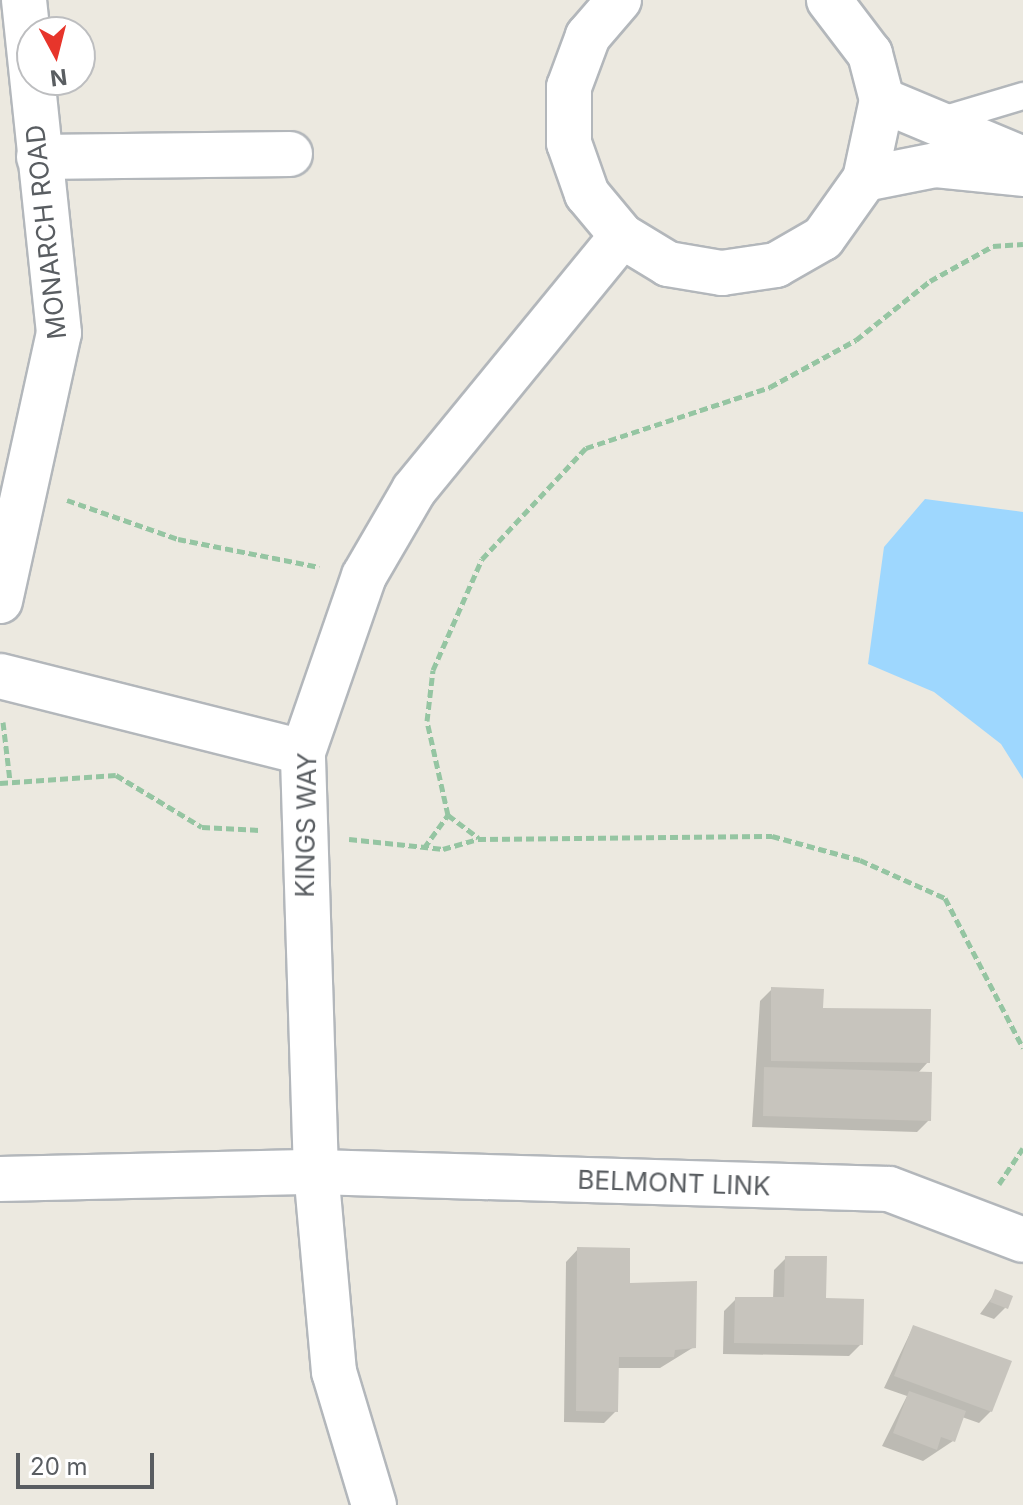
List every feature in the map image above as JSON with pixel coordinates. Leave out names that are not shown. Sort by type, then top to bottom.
[{"type":"street","name":"MONARCH ROAD","points":[[0,601],[28,486],[59,333],[24,0]]},
{"type":"street","points":[[619,0],[588,36],[569,87],[569,143],[587,194],[622,236],[668,264],[722,273],[776,265],[823,238],[865,179],[882,100],[870,54],[829,0]]},
{"type":"street","points":[[882,100],[939,121],[1023,159]]},
{"type":"street","points":[[39,157],[290,154]]},
{"type":"street","points":[[865,179],[936,165],[1023,174]]},
{"type":"street","name":"KINGS WAY","points":[[374,1505],[334,1372],[316,1172],[301,833],[303,752],[364,576],[414,490],[480,401],[622,236]]},
{"type":"street","points":[[1,690],[303,752]]},
{"type":"street","name":"BELMONT LINK","points":[[0,1179],[316,1172],[889,1189],[1023,1240]]},
{"type":"lane","points":[[939,121],[1023,96]]},
{"type":"path","points":[[478,839],[448,815],[427,721],[433,670],[482,559],[586,448],[770,387],[856,340],[930,281],[993,246],[1023,244]]},
{"type":"path","points":[[28,486],[178,539],[364,576]]},
{"type":"path","points":[[1,690],[10,781]]},
{"type":"path","points":[[0,783],[116,775],[202,827],[301,833],[424,848],[478,839],[772,836],[860,860],[945,898],[1023,1048]]},
{"type":"path","points":[[424,848],[448,815]]},
{"type":"water","points":[[925,499],[1023,512],[1023,779],[1001,744],[934,692],[868,664],[884,547]]},
{"type":"building","points":[[771,987],[824,989],[823,1008],[931,1009],[930,1063],[771,1061]]},
{"type":"building","points":[[764,1067],[932,1072],[931,1121],[763,1116]]},
{"type":"building","points":[[577,1247],[630,1248],[630,1283],[697,1281],[696,1348],[675,1350],[674,1357],[619,1357],[618,1412],[576,1411]]},
{"type":"building","points":[[785,1256],[827,1256],[826,1298],[864,1299],[863,1345],[734,1343],[735,1297],[784,1297]]},
{"type":"building","points":[[995,1289],[1013,1296],[1008,1309],[990,1302]]},
{"type":"building","points":[[913,1325],[1012,1361],[992,1412],[894,1376]]},
{"type":"building","points":[[909,1391],[966,1411],[955,1442],[941,1437],[937,1450],[893,1433]]}]
